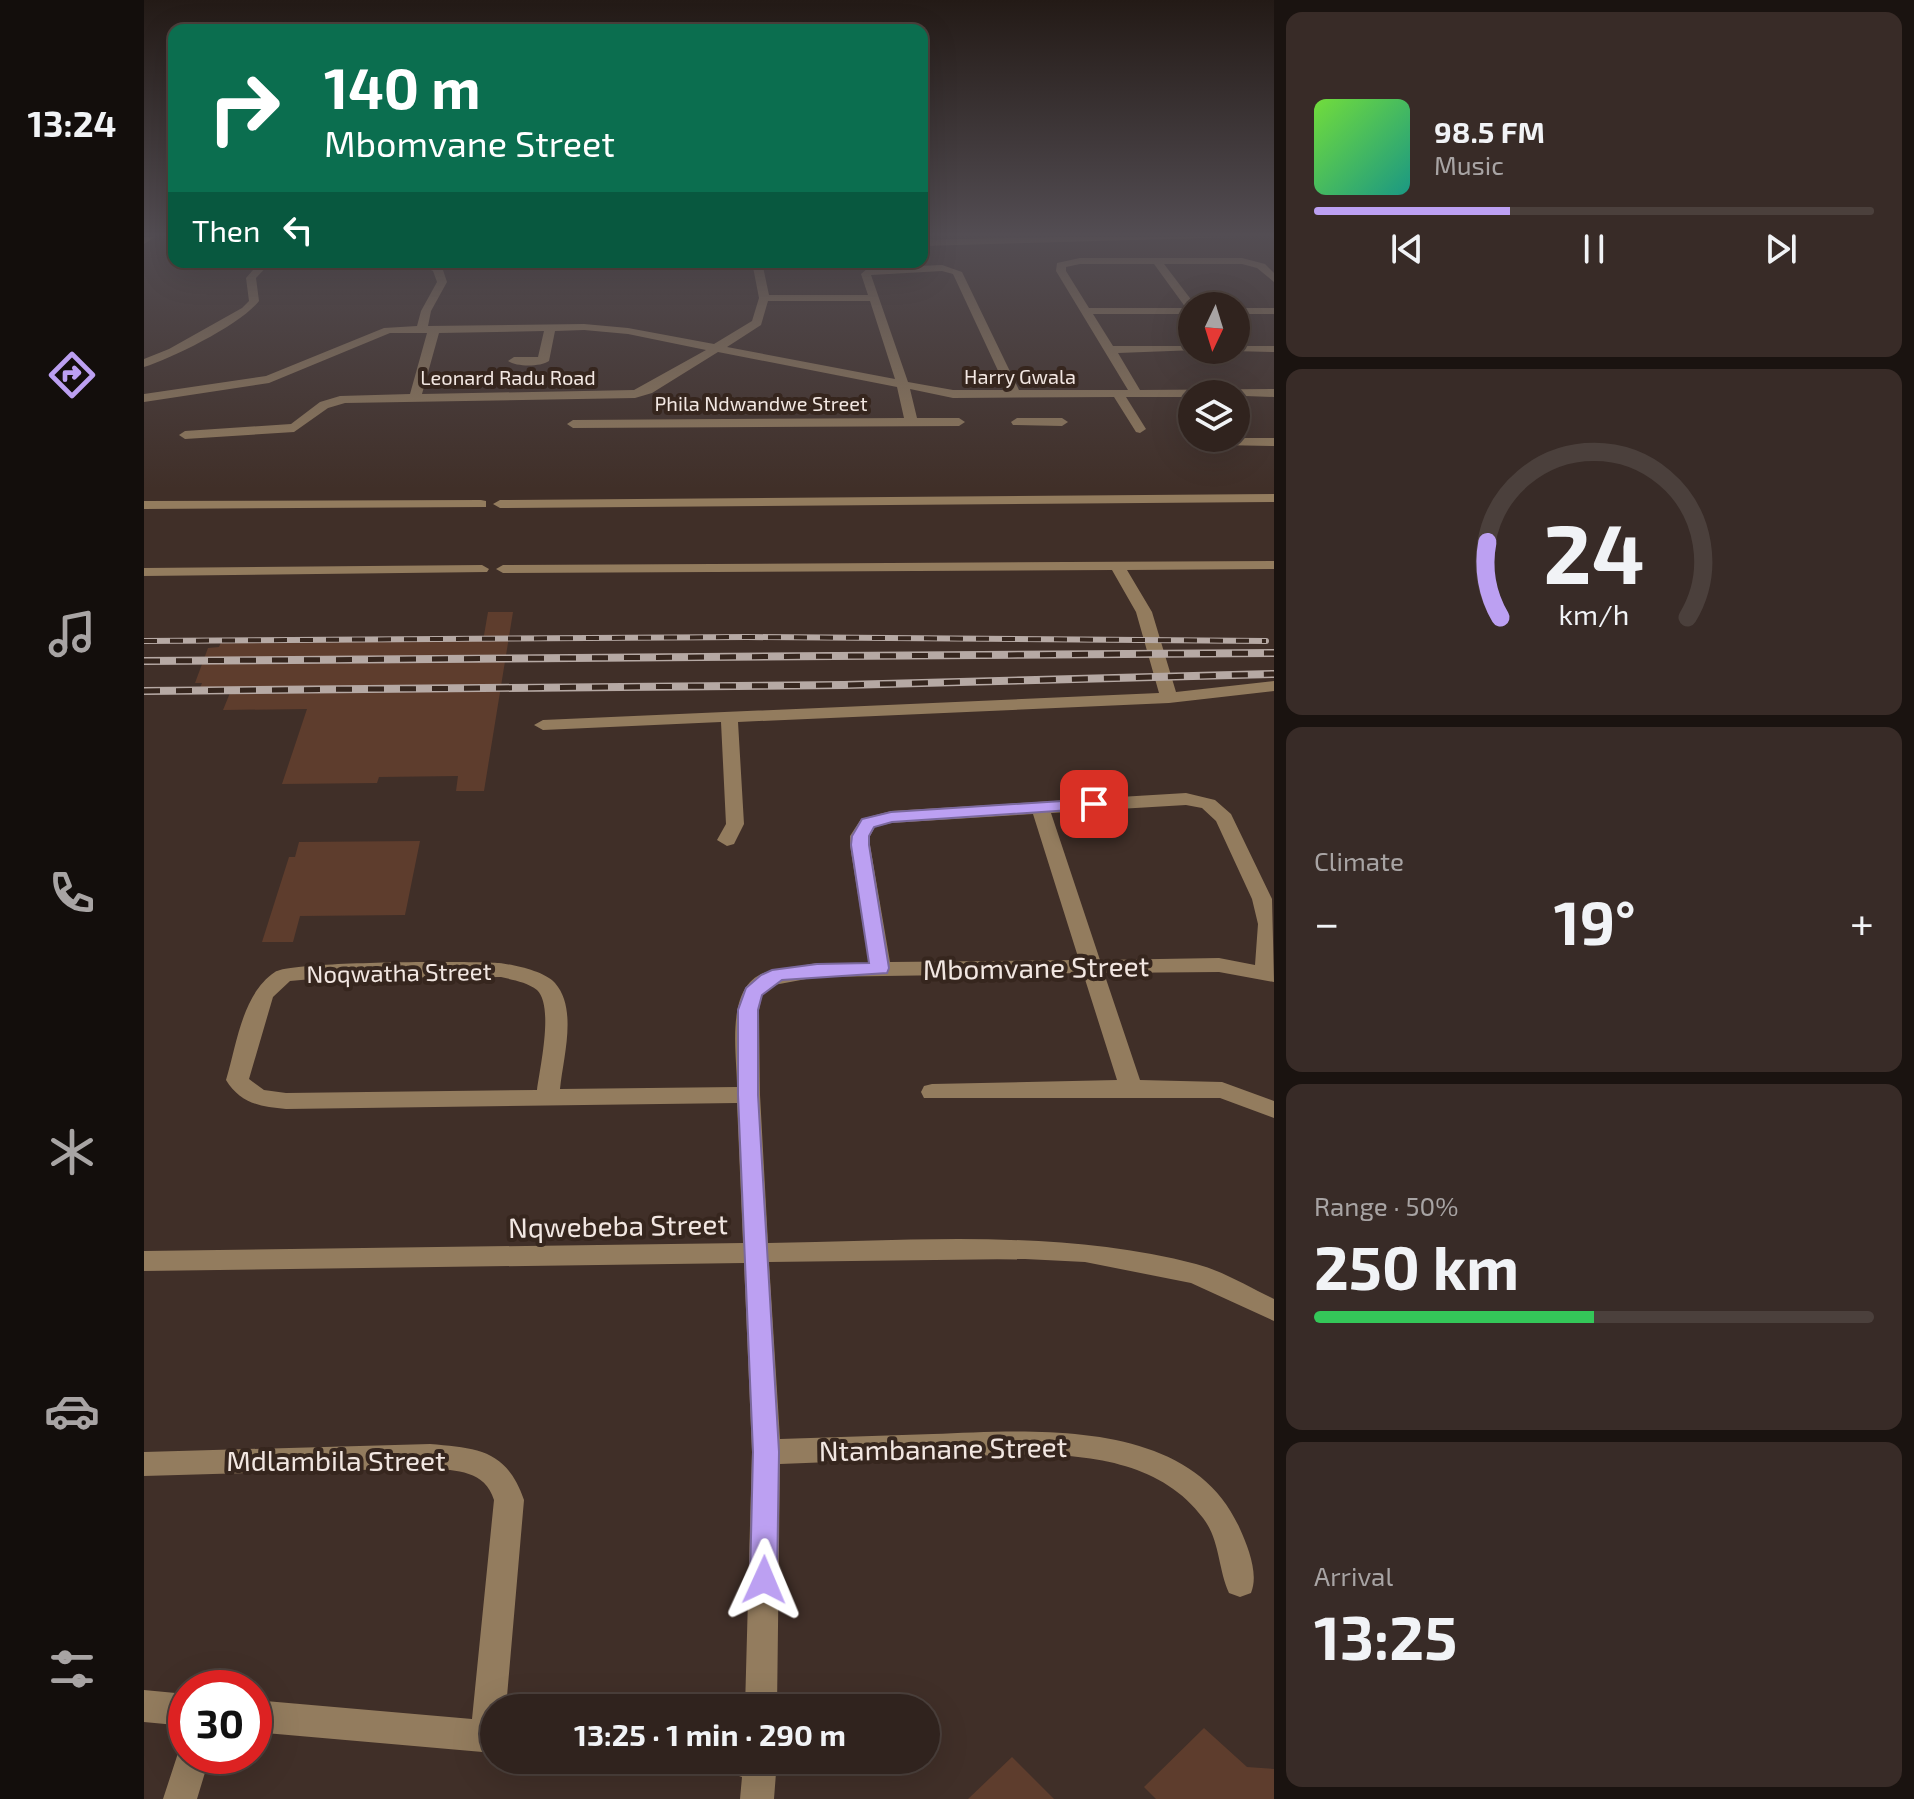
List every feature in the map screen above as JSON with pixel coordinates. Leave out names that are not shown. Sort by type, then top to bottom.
[{"type":"street","points":[[144,363],[227,321]]},
{"type":"street","points":[[415,398],[427,321]]},
{"type":"street","name":"Leonard Radu Road","points":[[185,435],[290,428],[334,400],[612,397],[648,390],[758,321]]},
{"type":"street","points":[[881,321],[903,385],[911,422]]},
{"type":"street","points":[[982,321],[1021,395],[1039,422]]},
{"type":"street","points":[[1091,321],[1137,394]]},
{"type":"street","points":[[514,361],[543,361],[550,327]]},
{"type":"street","name":"Harry Gwala","points":[[144,398],[269,379],[388,330],[550,327],[610,328],[953,394],[1178,394]]},
{"type":"street","points":[[1109,350],[1178,349]]},
{"type":"street","points":[[1250,349],[1274,349]]},
{"type":"street","name":"Harry Gwala","points":[[1250,393],[1274,393]]},
{"type":"street","points":[[1118,394],[1140,429]]},
{"type":"street","points":[[611,423],[612,397]]},
{"type":"street","name":"Phila Ndwandwe Street","points":[[573,424],[959,422]]},
{"type":"street","points":[[1017,422],[1062,422]]},
{"type":"street","points":[[1250,442],[1274,442]]},
{"type":"street","points":[[500,504],[1274,498]]},
{"type":"street","points":[[144,505],[481,504]]},
{"type":"street","points":[[1116,565],[1144,612],[1169,698]]},
{"type":"street","points":[[503,569],[1274,565]]},
{"type":"street","points":[[144,572],[482,569]]},
{"type":"street","points":[[543,725],[1169,698],[1274,686]]},
{"type":"street","points":[[727,840],[735,824],[729,716]]},
{"type":"street","points":[[880,968],[860,845],[860,836],[868,823],[891,817],[1174,799],[1208,804],[1224,818],[1262,899],[1268,924],[1270,973]]},
{"type":"street","points":[[1040,807],[1131,1088]]},
{"type":"street","name":"Mbomvane Street","points":[[761,1694],[766,1452],[748,1095],[748,1010],[752,993],[767,979],[787,973],[880,968],[1219,965],[1270,973]]},
{"type":"street","name":"Noqwatha Street","points":[[548,1097],[557,1007],[554,996],[532,978],[501,970],[323,971],[284,975],[263,994],[237,1080],[249,1094],[286,1101],[748,1095]]},
{"type":"street","points":[[932,1092],[1131,1088],[1222,1090],[1274,1110]]},
{"type":"street","name":"Nqwebeba Street","points":[[144,1261],[1025,1249],[1085,1252],[1196,1274],[1274,1311]]},
{"type":"street","name":"Ntambanane Street","points":[[766,1452],[1012,1443],[1068,1444],[1106,1450],[1141,1460],[1182,1481],[1206,1500],[1223,1524],[1234,1552],[1240,1583]]},
{"type":"street","name":"Mdlambila Street","points":[[144,1464],[430,1456],[476,1462],[491,1468],[502,1477],[509,1500],[493,1694]]},
{"type":"street","points":[[144,1706],[168,1708]]},
{"type":"street","name":"Mdlambila Street","points":[[272,1718],[480,1736]]},
{"type":"street","points":[[180,1799],[188,1774]]},
{"type":"street","points":[[754,1774],[757,1799]]},
{"type":"building","points":[[488,612],[513,612],[484,791],[456,791],[458,776],[379,777],[377,783],[282,784],[307,709],[223,710],[232,688],[200,688],[202,683],[195,683],[208,648],[219,647],[221,642],[483,641]]},
{"type":"building","points":[[420,841],[405,915],[300,916],[293,942],[262,942],[289,857],[295,857],[299,842]]},
{"type":"building","points":[[1204,1728],[1247,1767],[1274,1769],[1274,1799],[1156,1799],[1144,1787]]},
{"type":"building","points":[[1012,1757],[1054,1799],[968,1799]]},
{"type":"railway","points":[[144,641],[747,637],[1266,641]]},
{"type":"railway","points":[[144,661],[1274,653]]},
{"type":"railway","points":[[144,691],[844,685],[1274,674]]},
{"type":"route","points":[[764,1580],[766,1452],[748,1095],[748,1010],[752,993],[767,979],[779,975],[880,968],[860,845],[860,836],[868,823],[891,817],[1094,804]]}]
